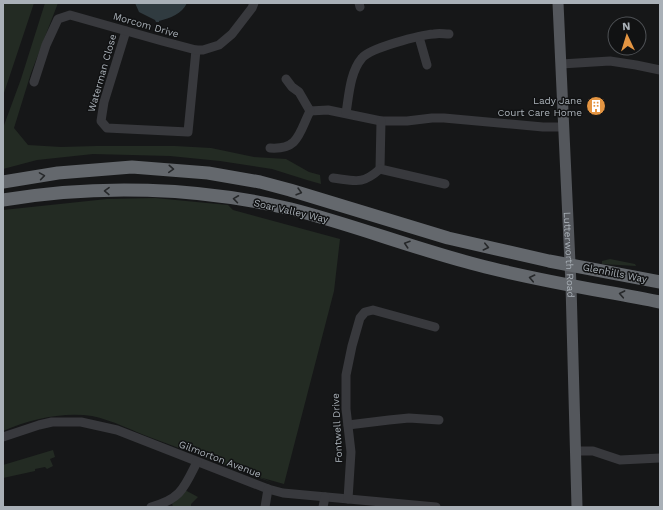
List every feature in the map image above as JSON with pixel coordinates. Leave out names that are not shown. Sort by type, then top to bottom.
[{"type":"highway","name":"Soar Valley Way","points":[[3,182],[58,173],[132,167],[208,173],[260,182],[290,190],[448,238],[570,264]]},
{"type":"highway","name":"Soar Valley Way","points":[[3,200],[56,193],[99,190],[168,192],[241,200],[314,215],[479,265],[571,285]]},
{"type":"highway","name":"Glenhills Way","points":[[570,264],[660,282]]},
{"type":"highway","name":"Glenhills Way","points":[[571,285],[660,302]]},
{"type":"main road","name":"Lutterworth Road","points":[[558,3],[571,285],[577,507]]},
{"type":"street","name":"Morcom Drive","points":[[34,82],[46,45],[58,19],[70,15],[196,50],[202,50],[219,45],[232,34],[252,8],[254,3]]},
{"type":"street","name":"Waterman Close","points":[[126,31],[104,102],[101,121],[107,128],[188,132],[196,50]]},
{"type":"street","points":[[346,113],[355,70],[362,58],[368,52],[419,37],[434,34],[449,34]]},
{"type":"street","points":[[419,37],[427,65]]},
{"type":"street","points":[[561,64],[610,61],[660,70]]},
{"type":"street","points":[[286,79],[292,87],[299,92],[310,111]]},
{"type":"street","points":[[310,111],[328,110],[381,121],[407,121],[444,118],[542,127],[564,127]]},
{"type":"street","points":[[270,148],[280,149],[290,146],[298,139],[310,111]]},
{"type":"street","points":[[380,169],[381,121]]},
{"type":"street","points":[[333,178],[360,181],[368,178],[380,169]]},
{"type":"street","points":[[380,169],[444,184]]},
{"type":"street","name":"Fontwell Drive","points":[[348,498],[351,452],[345,402],[346,375],[358,324],[365,312],[373,310],[435,327]]},
{"type":"street","points":[[348,425],[409,418],[439,420]]},
{"type":"street","name":"Gilmorton Avenue","points":[[3,437],[39,425],[58,422],[81,422],[117,430],[268,489],[283,493],[431,507]]},
{"type":"street","points":[[576,451],[593,451],[620,460],[660,458]]},
{"type":"street","points":[[151,507],[164,503],[183,489],[197,462]]},
{"type":"street","points":[[265,507],[268,489]]},
{"type":"street","points":[[323,507],[326,497]]},
{"type":"shaded area","points":[[3,3],[34,3],[3,96]]},
{"type":"shaded area","points":[[45,3],[58,3],[31,73],[14,128],[28,145],[61,147],[175,146],[211,148],[254,157],[286,159],[309,172],[320,175],[321,184],[272,169],[220,161],[170,156],[93,154],[37,160],[3,169],[3,128],[21,79]]},
{"type":"shaded area","points":[[135,3],[187,3],[182,10],[175,15],[156,22],[155,20],[139,12]]},
{"type":"shaded area","points":[[155,198],[228,205],[233,210],[340,239],[334,291],[284,484],[259,477],[274,483],[259,478],[115,423],[92,416],[58,416],[24,423],[3,431],[3,210],[107,199]]},
{"type":"shaded area","points":[[610,259],[635,264],[636,266],[602,264],[602,261]]},
{"type":"shaded area","points":[[53,450],[55,457],[50,459],[53,466],[47,469],[45,467],[35,469],[35,471],[3,478],[3,465]]},
{"type":"shaded area","points":[[183,489],[198,497],[191,504],[191,507],[173,507],[171,499]]},
{"type":"place","name":"Lady Jane Court Care Home","points":[[596,106]]}]
